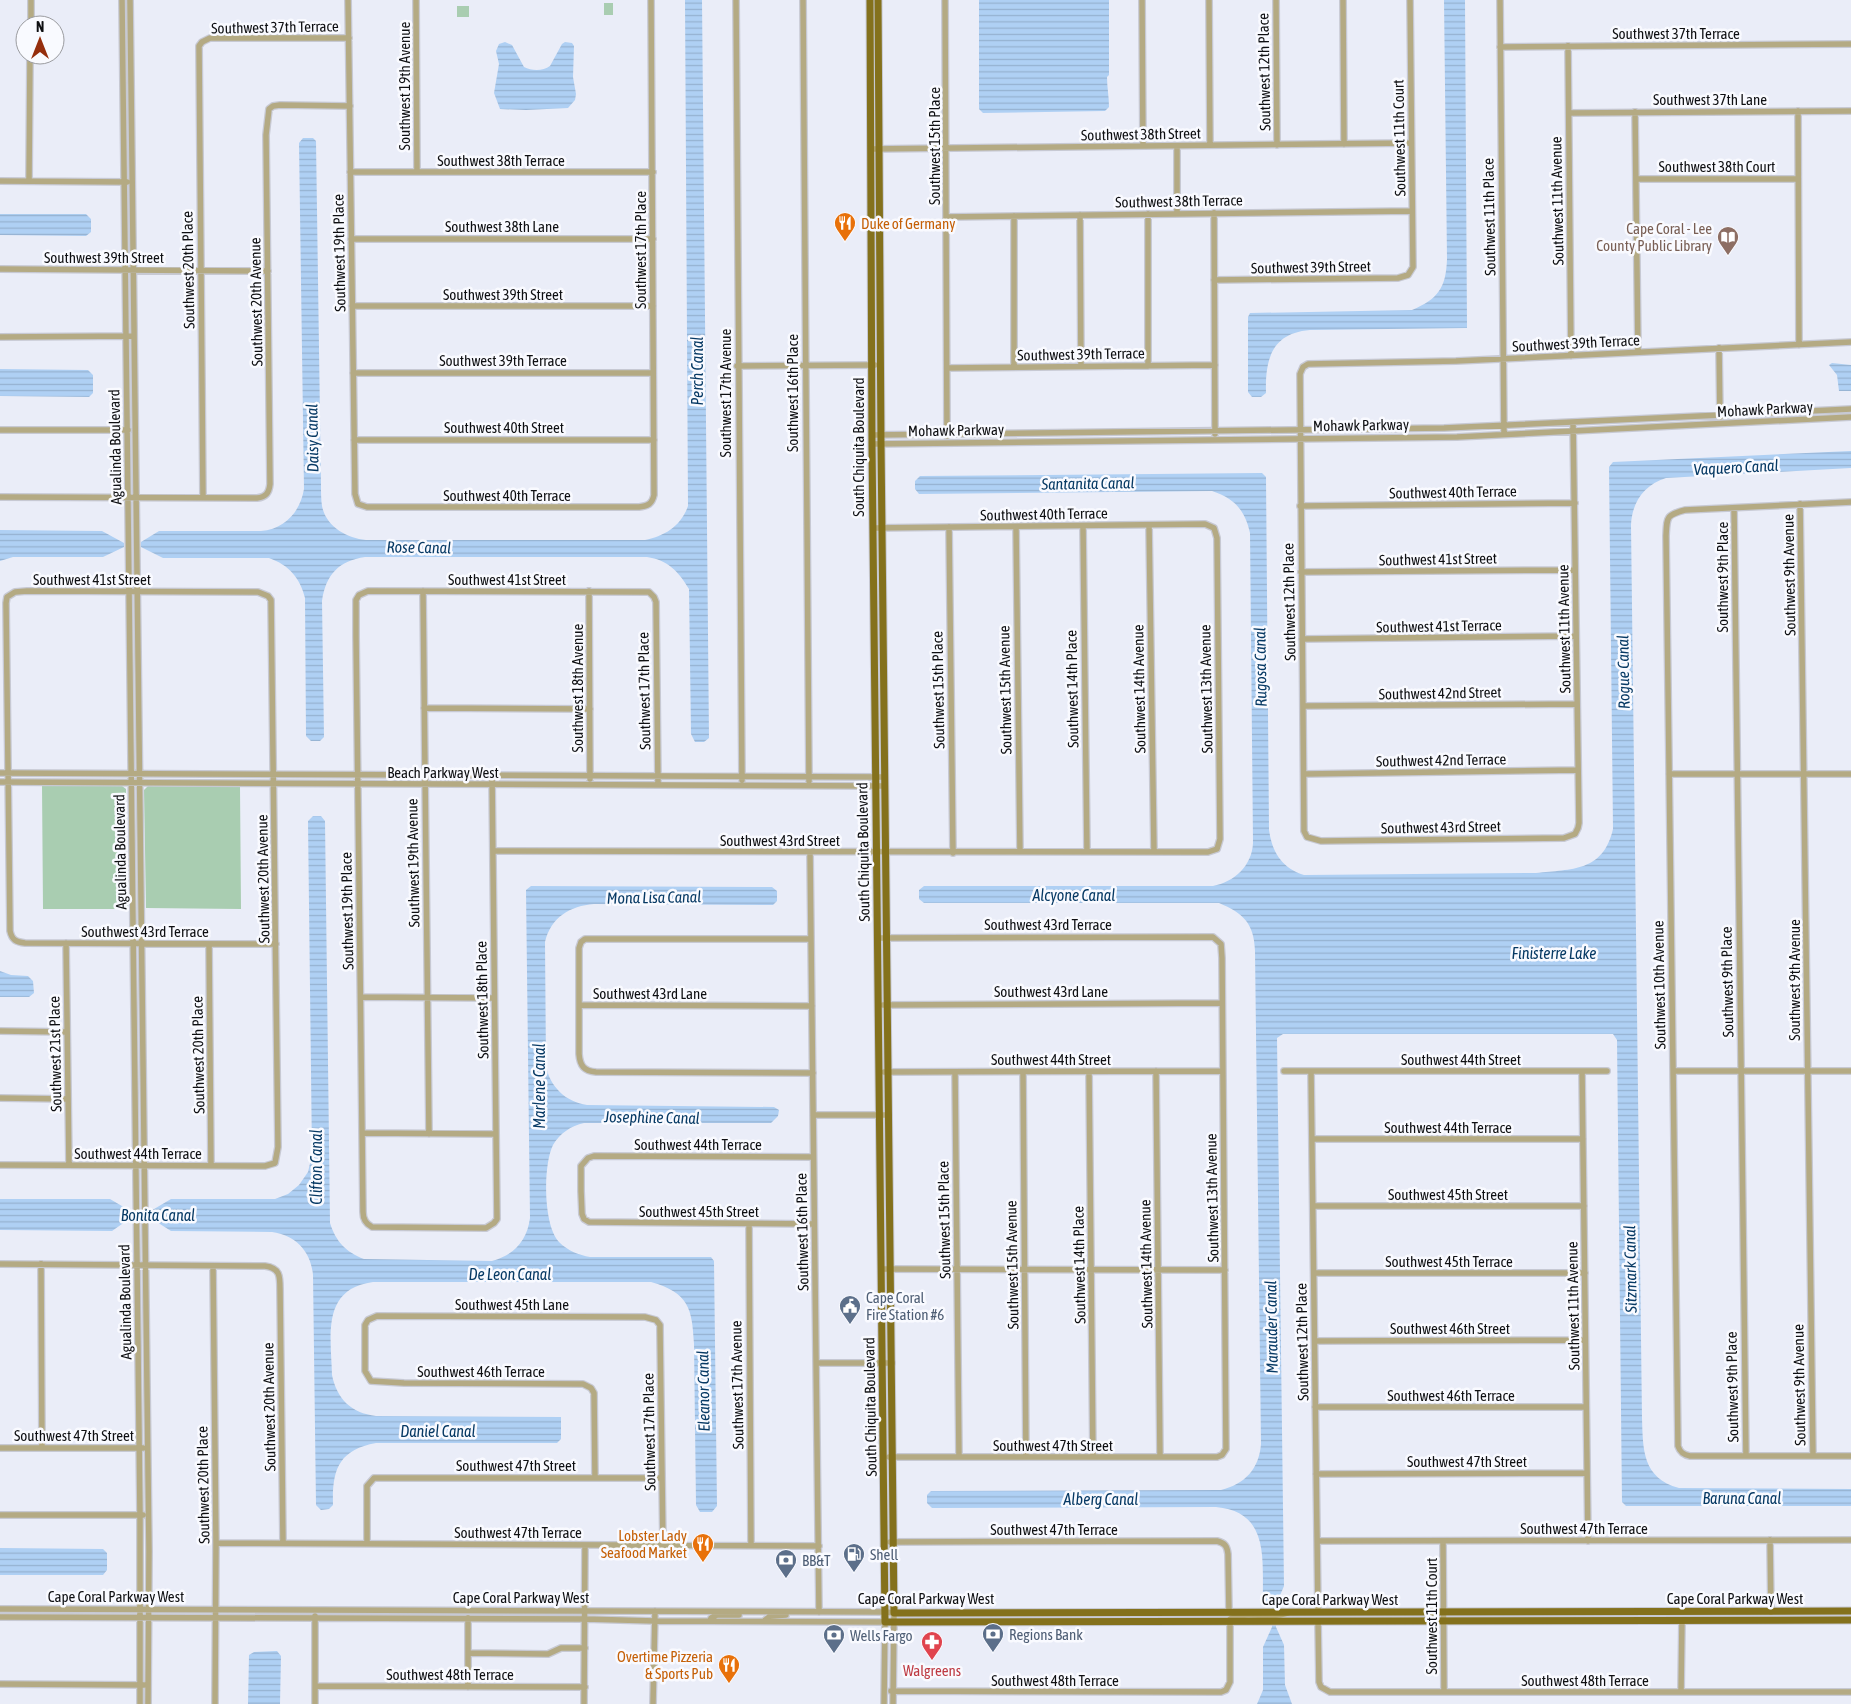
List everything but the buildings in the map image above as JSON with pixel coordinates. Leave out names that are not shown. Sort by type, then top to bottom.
[{"type":"main road","name":"South Chiquita Boulevard","points":[[870,0],[872,528],[880,1072],[885,1622]]},
{"type":"main road","name":"South Chiquita Boulevard","points":[[878,0],[880,364],[894,1613]]},
{"type":"main road","name":"Cape Coral Parkway West","points":[[894,1613],[1851,1611]]},
{"type":"main road","points":[[1109,1621],[1126,1617],[1164,1617],[1166,1612]]},
{"type":"main road","points":[[1614,1620],[1629,1616],[1670,1616],[1674,1612]]},
{"type":"main road","points":[[1682,1620],[1692,1616],[1736,1616],[1746,1612]]},
{"type":"main road","points":[[991,1621],[997,1617],[1036,1617],[1050,1613]]},
{"type":"main road","name":"Cape Coral Parkway West","points":[[885,1622],[1851,1620]]},
{"type":"street","points":[[31,0],[31,15]]},
{"type":"street","name":"Agualinda Boulevard","points":[[122,0],[140,1515],[140,1704]]},
{"type":"street","name":"Agualinda Boulevard","points":[[130,0],[149,1515],[150,1617],[148,1704]]},
{"type":"street","name":"Southwest 19th Place","points":[[348,0],[355,494],[358,504]]},
{"type":"street","name":"Southwest 19th Avenue","points":[[416,0],[417,172]]},
{"type":"street","name":"Southwest 17th Place","points":[[651,0],[654,373],[653,501]]},
{"type":"street","name":"Southwest 17th Avenue","points":[[736,0],[737,366],[742,786]]},
{"type":"street","name":"Southwest 16th Place","points":[[803,0],[809,786]]},
{"type":"street","name":"Southwest 15th Place","points":[[945,0],[947,443]]},
{"type":"street","points":[[1142,0],[1143,146]]},
{"type":"street","points":[[1209,0],[1210,145]]},
{"type":"street","name":"Southwest 12th Place","points":[[1276,0],[1277,145]]},
{"type":"street","points":[[1343,0],[1344,144]]},
{"type":"street","name":"Southwest 11th Court","points":[[1408,275],[1413,267],[1410,0]]},
{"type":"street","name":"Southwest 11th Place","points":[[1500,0],[1504,434]]},
{"type":"street","name":"Southwest 37th Terrace","points":[[202,42],[210,38],[349,38]]},
{"type":"street","name":"Southwest 20th Place","points":[[202,42],[199,46],[198,59],[203,498]]},
{"type":"street","name":"Southwest 37th Terrace","points":[[1500,47],[1851,44]]},
{"type":"street","name":"Southwest 11th Avenue","points":[[1568,46],[1571,356]]},
{"type":"street","points":[[29,181],[30,65]]},
{"type":"street","name":"Southwest 20th Avenue","points":[[203,498],[263,498],[268,494],[270,484],[266,136],[269,109],[280,105],[350,106]]},
{"type":"street","name":"Southwest 37th Lane","points":[[1569,112],[1851,111]]},
{"type":"street","points":[[1635,112],[1638,352]]},
{"type":"street","points":[[1798,112],[1799,345]]},
{"type":"street","name":"Southwest 38th Street","points":[[871,149],[1411,143]]},
{"type":"street","points":[[1177,146],[1177,214]]},
{"type":"street","name":"Southwest 38th Terrace","points":[[350,172],[652,172]]},
{"type":"street","name":"Southwest 38th Court","points":[[1636,179],[1798,179]]},
{"type":"street","points":[[0,181],[132,182]]},
{"type":"street","name":"Southwest 38th Terrace","points":[[947,217],[1412,211]]},
{"type":"street","points":[[1214,213],[1215,440]]},
{"type":"street","points":[[1148,214],[1148,366]]},
{"type":"street","points":[[1080,215],[1081,366]]},
{"type":"street","points":[[1014,216],[1014,367]]},
{"type":"street","name":"Southwest 38th Lane","points":[[351,239],[653,239]]},
{"type":"street","name":"Southwest 39th Street","points":[[0,269],[268,271]]},
{"type":"street","name":"Southwest 39th Street","points":[[1214,280],[1398,278],[1408,275]]},
{"type":"street","name":"Southwest 39th Street","points":[[352,306],[653,306]]},
{"type":"street","points":[[0,336],[134,336]]},
{"type":"street","name":"Southwest 39th Terrace","points":[[1303,366],[1308,364],[1503,359],[1851,342]]},
{"type":"street","points":[[1719,348],[1720,424]]},
{"type":"street","points":[[737,366],[880,364]]},
{"type":"street","name":"Southwest 39th Terrace","points":[[947,368],[1215,365]]},
{"type":"street","name":"Southwest 12th Place","points":[[1303,366],[1300,374],[1299,439],[1304,831],[1307,836]]},
{"type":"street","name":"Southwest 39th Terrace","points":[[353,373],[654,373]]},
{"type":"street","name":"Mohawk Parkway","points":[[872,434],[1444,428],[1851,409]]},
{"type":"street","name":"Mohawk Parkway","points":[[872,444],[1429,437],[1851,417]]},
{"type":"street","name":"Southwest 11th Avenue","points":[[1573,422],[1579,823],[1574,834]]},
{"type":"street","points":[[0,430],[136,430]]},
{"type":"street","name":"Southwest 40th Street","points":[[354,440],[654,440]]},
{"type":"street","points":[[0,497],[203,498]]},
{"type":"street","name":"Southwest 40th Terrace","points":[[358,504],[367,507],[639,507],[649,505],[653,501]]},
{"type":"street","points":[[1734,508],[1851,502]]},
{"type":"street","name":"Southwest 40th Terrace","points":[[1300,506],[1575,503]]},
{"type":"street","name":"Southwest 9th Avenue","points":[[1800,504],[1812,1456]]},
{"type":"street","name":"Southwest 10th Avenue","points":[[1734,508],[1684,510],[1671,514],[1667,518],[1672,1071],[1678,1446],[1685,1456],[1746,1456]]},
{"type":"street","name":"Southwest 9th Place","points":[[1734,508],[1746,1456]]},
{"type":"street","name":"Southwest 40th Terrace","points":[[872,528],[1205,524],[1214,528]]},
{"type":"street","name":"Southwest 14th Avenue","points":[[1150,525],[1154,852]]},
{"type":"street","name":"Southwest 14th Place","points":[[1083,526],[1087,852]]},
{"type":"street","name":"Southwest 15th Place","points":[[949,527],[953,853]]},
{"type":"street","name":"Southwest 15th Avenue","points":[[1016,527],[1020,852]]},
{"type":"street","name":"Southwest 13th Avenue","points":[[1214,528],[1217,538],[1220,839],[1217,849]]},
{"type":"street","name":"Southwest 41st Street","points":[[1301,572],[1575,570]]},
{"type":"street","name":"Southwest 41st Street","points":[[8,773],[7,596],[15,592],[27,591],[258,592],[268,596]]},
{"type":"street","name":"Southwest 41st Street","points":[[358,595],[368,591],[644,591],[649,592],[654,597]]},
{"type":"street","name":"Southwest 19th Avenue","points":[[423,591],[429,1134]]},
{"type":"street","name":"Southwest 18th Avenue","points":[[589,592],[590,785]]},
{"type":"street","name":"Southwest 19th Place","points":[[358,595],[356,606],[363,1218],[368,1225],[378,1228],[486,1228],[494,1224]]},
{"type":"street","name":"Southwest 20th Avenue","points":[[268,596],[272,606],[278,1147],[275,1163]]},
{"type":"street","name":"Southwest 17th Place","points":[[654,597],[658,785]]},
{"type":"street","name":"Southwest 41st Terrace","points":[[1302,640],[1576,636]]},
{"type":"street","name":"Southwest 42nd Street","points":[[1303,706],[1577,704]]},
{"type":"street","points":[[424,708],[590,709]]},
{"type":"street","name":"Southwest 42nd Terrace","points":[[1304,774],[1578,770]]},
{"type":"street","name":"Beach Parkway West","points":[[0,773],[885,777]]},
{"type":"street","points":[[8,773],[8,782]]},
{"type":"street","points":[[1669,774],[1851,774]]},
{"type":"street","name":"Southwest 18th Place","points":[[492,776],[497,1214],[494,1224]]},
{"type":"street","name":"Beach Parkway West","points":[[0,782],[885,786]]},
{"type":"street","name":"Southwest 43rd Terrace","points":[[8,782],[10,932],[15,940],[25,943],[276,944]]},
{"type":"street","name":"Southwest 43rd Street","points":[[1307,836],[1321,841],[1564,838],[1574,834]]},
{"type":"street","name":"Southwest 43rd Street","points":[[493,851],[953,853],[1208,852],[1217,849]]},
{"type":"street","name":"Southwest 16th Place","points":[[810,853],[819,1612]]},
{"type":"street","name":"Southwest 43rd Terrace","points":[[878,938],[1213,937],[1217,940]]},
{"type":"street","points":[[811,939],[590,938],[581,942],[578,957],[579,1060],[584,1069],[590,1072],[813,1073]]},
{"type":"street","name":"Southwest 13th Avenue","points":[[1217,940],[1221,944],[1222,950],[1227,1444],[1222,1455]]},
{"type":"street","name":"Southwest 21st Place","points":[[66,943],[69,1165]]},
{"type":"street","name":"Southwest 20th Place","points":[[209,944],[211,1166]]},
{"type":"street","points":[[360,998],[494,998]]},
{"type":"street","name":"Southwest 43rd Lane","points":[[879,1004],[1222,1003]]},
{"type":"street","name":"Southwest 43rd Lane","points":[[579,1005],[812,1006]]},
{"type":"street","points":[[0,1031],[67,1032]]},
{"type":"street","name":"Southwest 14th Avenue","points":[[1156,1071],[1160,1457]]},
{"type":"street","name":"Southwest 44th Street","points":[[880,1072],[1222,1071]]},
{"type":"street","name":"Southwest 44th Street","points":[[1284,1072],[1607,1071]]},
{"type":"street","points":[[1672,1071],[1851,1071]]},
{"type":"street","name":"Southwest 15th Place","points":[[955,1072],[959,1458]]},
{"type":"street","name":"Southwest 15th Avenue","points":[[1023,1072],[1026,1457]]},
{"type":"street","name":"Southwest 14th Place","points":[[1089,1072],[1093,1457]]},
{"type":"street","name":"Southwest 12th Place","points":[[1311,1072],[1318,1612]]},
{"type":"street","name":"Southwest 11th Avenue","points":[[1582,1072],[1588,1541]]},
{"type":"street","points":[[0,1098],[68,1098]]},
{"type":"street","points":[[813,1115],[889,1115]]},
{"type":"street","points":[[362,1133],[496,1134]]},
{"type":"street","name":"Southwest 44th Terrace","points":[[1312,1139],[1583,1139]]},
{"type":"street","name":"Southwest 44th Terrace","points":[[584,1219],[582,1214],[581,1166],[583,1161],[594,1156],[814,1156]]},
{"type":"street","name":"Southwest 44th Terrace","points":[[0,1165],[265,1166],[275,1163]]},
{"type":"street","name":"Southwest 45th Street","points":[[1313,1206],[1584,1206]]},
{"type":"street","name":"Southwest 45th Street","points":[[584,1219],[589,1222],[604,1223],[814,1224]]},
{"type":"street","name":"Southwest 17th Avenue","points":[[749,1224],[751,1545]]},
{"type":"street","points":[[0,1264],[213,1266]]},
{"type":"street","points":[[40,1264],[42,1448]]},
{"type":"street","name":"Southwest 20th Place","points":[[213,1266],[216,1543],[215,1704]]},
{"type":"street","name":"Southwest 20th Avenue","points":[[213,1266],[266,1266],[278,1271],[280,1277],[283,1542]]},
{"type":"street","points":[[882,1269],[1225,1270]]},
{"type":"street","name":"Southwest 45th Terrace","points":[[1314,1273],[1585,1272]]},
{"type":"street","name":"Southwest 45th Lane","points":[[371,1380],[365,1371],[365,1325],[368,1320],[376,1316],[645,1317],[656,1320]]},
{"type":"street","name":"Southwest 17th Place","points":[[656,1320],[660,1330],[663,1545]]},
{"type":"street","name":"Southwest 46th Street","points":[[1315,1340],[1586,1340]]},
{"type":"street","points":[[816,1363],[892,1363]]},
{"type":"street","name":"Southwest 46th Terrace","points":[[371,1380],[404,1383],[583,1384],[591,1388],[594,1393],[595,1478]]},
{"type":"street","name":"Southwest 46th Terrace","points":[[1315,1407],[1586,1406]]},
{"type":"street","name":"Southwest 47th Street","points":[[0,1448],[148,1448]]},
{"type":"street","name":"Southwest 47th Street","points":[[884,1457],[1217,1457],[1222,1455]]},
{"type":"street","points":[[1746,1456],[1851,1456]]},
{"type":"street","name":"Southwest 47th Street","points":[[1316,1474],[1587,1473]]},
{"type":"street","name":"Southwest 47th Street","points":[[367,1543],[366,1492],[370,1481],[380,1477],[662,1478]]},
{"type":"street","points":[[0,1515],[149,1515]]},
{"type":"street","points":[[1770,1540],[1771,1612]]},
{"type":"street","name":"Southwest 47th Terrace","points":[[1317,1541],[1851,1540]]},
{"type":"street","name":"Southwest 47th Terrace","points":[[885,1542],[1217,1541],[1224,1543],[1227,1547],[1229,1612]]},
{"type":"street","name":"Southwest 11th Court","points":[[1443,1541],[1444,1692]]},
{"type":"street","name":"Southwest 47th Terrace","points":[[216,1543],[819,1546]]},
{"type":"street","points":[[584,1704],[585,1545]]},
{"type":"street","name":"Cape Coral Parkway West","points":[[0,1609],[894,1613]]},
{"type":"street","points":[[315,1610],[315,1704]]},
{"type":"street","points":[[653,1704],[655,1611]]},
{"type":"street","points":[[710,1621],[715,1616],[740,1615],[753,1611]]},
{"type":"street","points":[[764,1621],[770,1616],[797,1612]]},
{"type":"street","points":[[1230,1621],[1231,1618],[1238,1616],[1279,1616],[1287,1612]]},
{"type":"street","name":"South Chiquita Boulevard","points":[[893,1704],[894,1613]]},
{"type":"street","name":"Cape Coral Parkway West","points":[[0,1617],[585,1618],[655,1621],[885,1622]]},
{"type":"street","points":[[468,1618],[468,1687]]},
{"type":"street","points":[[1681,1692],[1682,1620]]},
{"type":"street","name":"Southwest 48th Terrace","points":[[884,1691],[1221,1692],[1226,1690],[1230,1682],[1230,1621]]},
{"type":"street","name":"Southwest 48th Terrace","points":[[1318,1621],[1319,1682],[1321,1687],[1330,1692],[1851,1692]]},
{"type":"street","name":"South Chiquita Boulevard","points":[[884,1704],[885,1622]]},
{"type":"street","points":[[468,1653],[548,1654],[561,1648],[585,1648]]},
{"type":"street","points":[[0,1684],[148,1685]]},
{"type":"street","name":"Southwest 48th Terrace","points":[[315,1686],[585,1687]]},
{"type":"green space","points":[[604,3],[613,3],[613,15],[604,15]]},
{"type":"green space","points":[[457,6],[469,6],[469,17],[457,17]]},
{"type":"green space","points":[[42,786],[122,786],[126,789],[128,909],[43,909]]},
{"type":"green space","points":[[148,786],[240,787],[241,909],[146,908],[144,790]]},
{"type":"water","points":[[685,0],[702,0],[709,738],[704,742],[695,742],[691,734],[689,589],[681,577],[667,564],[647,557],[365,557],[348,562],[335,570],[324,592],[322,601],[324,737],[320,741],[311,741],[306,736],[305,598],[300,584],[293,573],[282,564],[269,558],[163,558],[141,547],[141,542],[159,531],[270,530],[290,518],[299,505],[304,489],[299,143],[303,138],[313,138],[316,141],[321,496],[324,513],[328,520],[345,534],[366,540],[645,540],[659,536],[677,524],[688,506]]},
{"type":"water","points":[[979,0],[1109,0],[1109,75],[1107,77],[1109,107],[1105,111],[983,113],[979,109]]},
{"type":"water","points":[[1444,0],[1465,0],[1467,328],[1310,330],[1297,332],[1279,342],[1273,350],[1267,369],[1266,393],[1261,397],[1252,397],[1248,392],[1248,317],[1250,313],[1412,310],[1434,297],[1442,285],[1445,278],[1447,259]]},
{"type":"water","points":[[505,42],[512,45],[524,67],[537,70],[550,66],[562,44],[565,42],[572,43],[574,46],[573,77],[576,94],[575,100],[568,108],[500,109],[494,93],[499,64],[496,51],[499,44]]},
{"type":"water","points":[[0,214],[86,214],[91,219],[91,232],[86,236],[0,235]]},
{"type":"water","points":[[1832,363],[1851,365],[1851,391],[1839,391],[1837,375],[1829,365]]},
{"type":"water","points":[[0,369],[88,370],[93,375],[93,393],[89,397],[0,396]]},
{"type":"water","points":[[1851,451],[1851,468],[1666,478],[1651,485],[1641,496],[1634,509],[1631,525],[1642,1418],[1644,1451],[1651,1470],[1667,1483],[1679,1488],[1851,1489],[1851,1506],[1626,1506],[1622,1502],[1617,1040],[1613,1034],[1283,1034],[1277,1038],[1284,1586],[1276,1605],[1276,1627],[1284,1645],[1285,1685],[1292,1704],[1257,1704],[1263,1690],[1263,1647],[1272,1627],[1272,1605],[1263,1600],[1262,1554],[1254,1528],[1246,1518],[1233,1511],[1216,1507],[932,1508],[927,1503],[927,1495],[931,1491],[1221,1490],[1244,1479],[1254,1468],[1260,1453],[1255,951],[1252,933],[1246,920],[1235,911],[1219,903],[924,903],[919,899],[919,890],[924,886],[1213,886],[1228,881],[1240,872],[1249,859],[1253,843],[1250,533],[1242,511],[1227,497],[1212,491],[919,494],[915,489],[915,481],[920,476],[1262,473],[1266,477],[1269,830],[1272,845],[1279,858],[1289,868],[1304,875],[1536,873],[1574,869],[1594,861],[1608,843],[1613,829],[1609,467],[1613,462]]},
{"type":"water","points":[[0,530],[102,531],[124,543],[124,547],[103,557],[13,557],[0,561]]},
{"type":"water","points":[[313,816],[321,816],[325,821],[330,1223],[335,1236],[342,1246],[364,1259],[492,1261],[513,1251],[526,1234],[530,1218],[526,890],[531,886],[772,887],[777,891],[777,901],[773,905],[585,905],[563,914],[552,926],[545,942],[546,1066],[551,1081],[566,1097],[572,1101],[587,1105],[774,1107],[779,1110],[778,1116],[771,1123],[584,1123],[570,1128],[559,1137],[553,1145],[547,1166],[546,1195],[550,1222],[559,1242],[570,1250],[590,1257],[711,1257],[714,1261],[717,1506],[712,1512],[700,1512],[696,1505],[694,1344],[690,1311],[681,1297],[664,1286],[651,1282],[373,1282],[356,1286],[345,1294],[337,1304],[331,1330],[334,1384],[342,1398],[352,1408],[359,1412],[376,1416],[561,1417],[561,1439],[557,1443],[376,1443],[363,1446],[346,1456],[340,1463],[334,1481],[333,1505],[329,1509],[321,1510],[316,1505],[313,1275],[309,1259],[301,1246],[288,1237],[272,1232],[171,1231],[149,1217],[132,1217],[112,1231],[0,1230],[0,1199],[110,1199],[132,1212],[149,1212],[171,1199],[275,1199],[288,1194],[299,1185],[308,1172],[312,1155],[308,821]]},
{"type":"water","points":[[0,971],[11,975],[28,976],[33,981],[34,993],[29,997],[0,997]]},
{"type":"water","points":[[0,1548],[103,1549],[107,1553],[107,1570],[103,1575],[0,1575]]},
{"type":"water","points":[[277,1651],[281,1656],[280,1704],[248,1704],[249,1655],[254,1652]]},
{"type":"place","name":"Duke of Germany","points":[[845,242]]},
{"type":"place","name":"Cape Coral - Lee County Public Library","points":[[1728,256]]},
{"type":"place","name":"Cape Coral Fire Station #6","points":[[850,1325]]},
{"type":"place","name":"Lobster Lady Seafood Market","points":[[703,1563]]},
{"type":"place","name":"Shell","points":[[854,1573]]},
{"type":"place","name":"BB&T","points":[[786,1579]]},
{"type":"place","name":"Regions Bank","points":[[993,1653]]},
{"type":"place","name":"Wells Fargo","points":[[834,1654]]},
{"type":"place","name":"Walgreens","points":[[932,1661]]},
{"type":"place","name":"Overtime Pizzeria & Sports Pub","points":[[729,1684]]},
{"type":"water label","name":"Perch Canal","points":[[697,371]]},
{"type":"water label","name":"Daisy Canal","points":[[312,438]]},
{"type":"water label","name":"Vaquero Canal","points":[[1736,467]]},
{"type":"water label","name":"Santanita Canal","points":[[1088,483]]},
{"type":"water label","name":"Rose Canal","points":[[419,547]]},
{"type":"water label","name":"Rugosa Canal","points":[[1260,667]]},
{"type":"water label","name":"Rogue Canal","points":[[1623,672]]},
{"type":"water label","name":"Alcyone Canal","points":[[1074,895]]},
{"type":"water label","name":"Mona Lisa Canal","points":[[654,897]]},
{"type":"water label","name":"Finisterre Lake","points":[[1554,953]]},
{"type":"water label","name":"Marlene Canal","points":[[539,1086]]},
{"type":"water label","name":"Josephine Canal","points":[[652,1117]]},
{"type":"water label","name":"Clifton Canal","points":[[316,1167]]},
{"type":"water label","name":"Bonita Canal","points":[[158,1215]]},
{"type":"water label","name":"Sitzmark Canal","points":[[1630,1269]]},
{"type":"water label","name":"De Leon Canal","points":[[510,1274]]},
{"type":"water label","name":"Marauder Canal","points":[[1271,1327]]},
{"type":"water label","name":"Eleanor Canal","points":[[703,1391]]},
{"type":"water label","name":"Daniel Canal","points":[[438,1431]]},
{"type":"water label","name":"Baruna Canal","points":[[1742,1498]]},
{"type":"water label","name":"Alberg Canal","points":[[1101,1499]]}]
